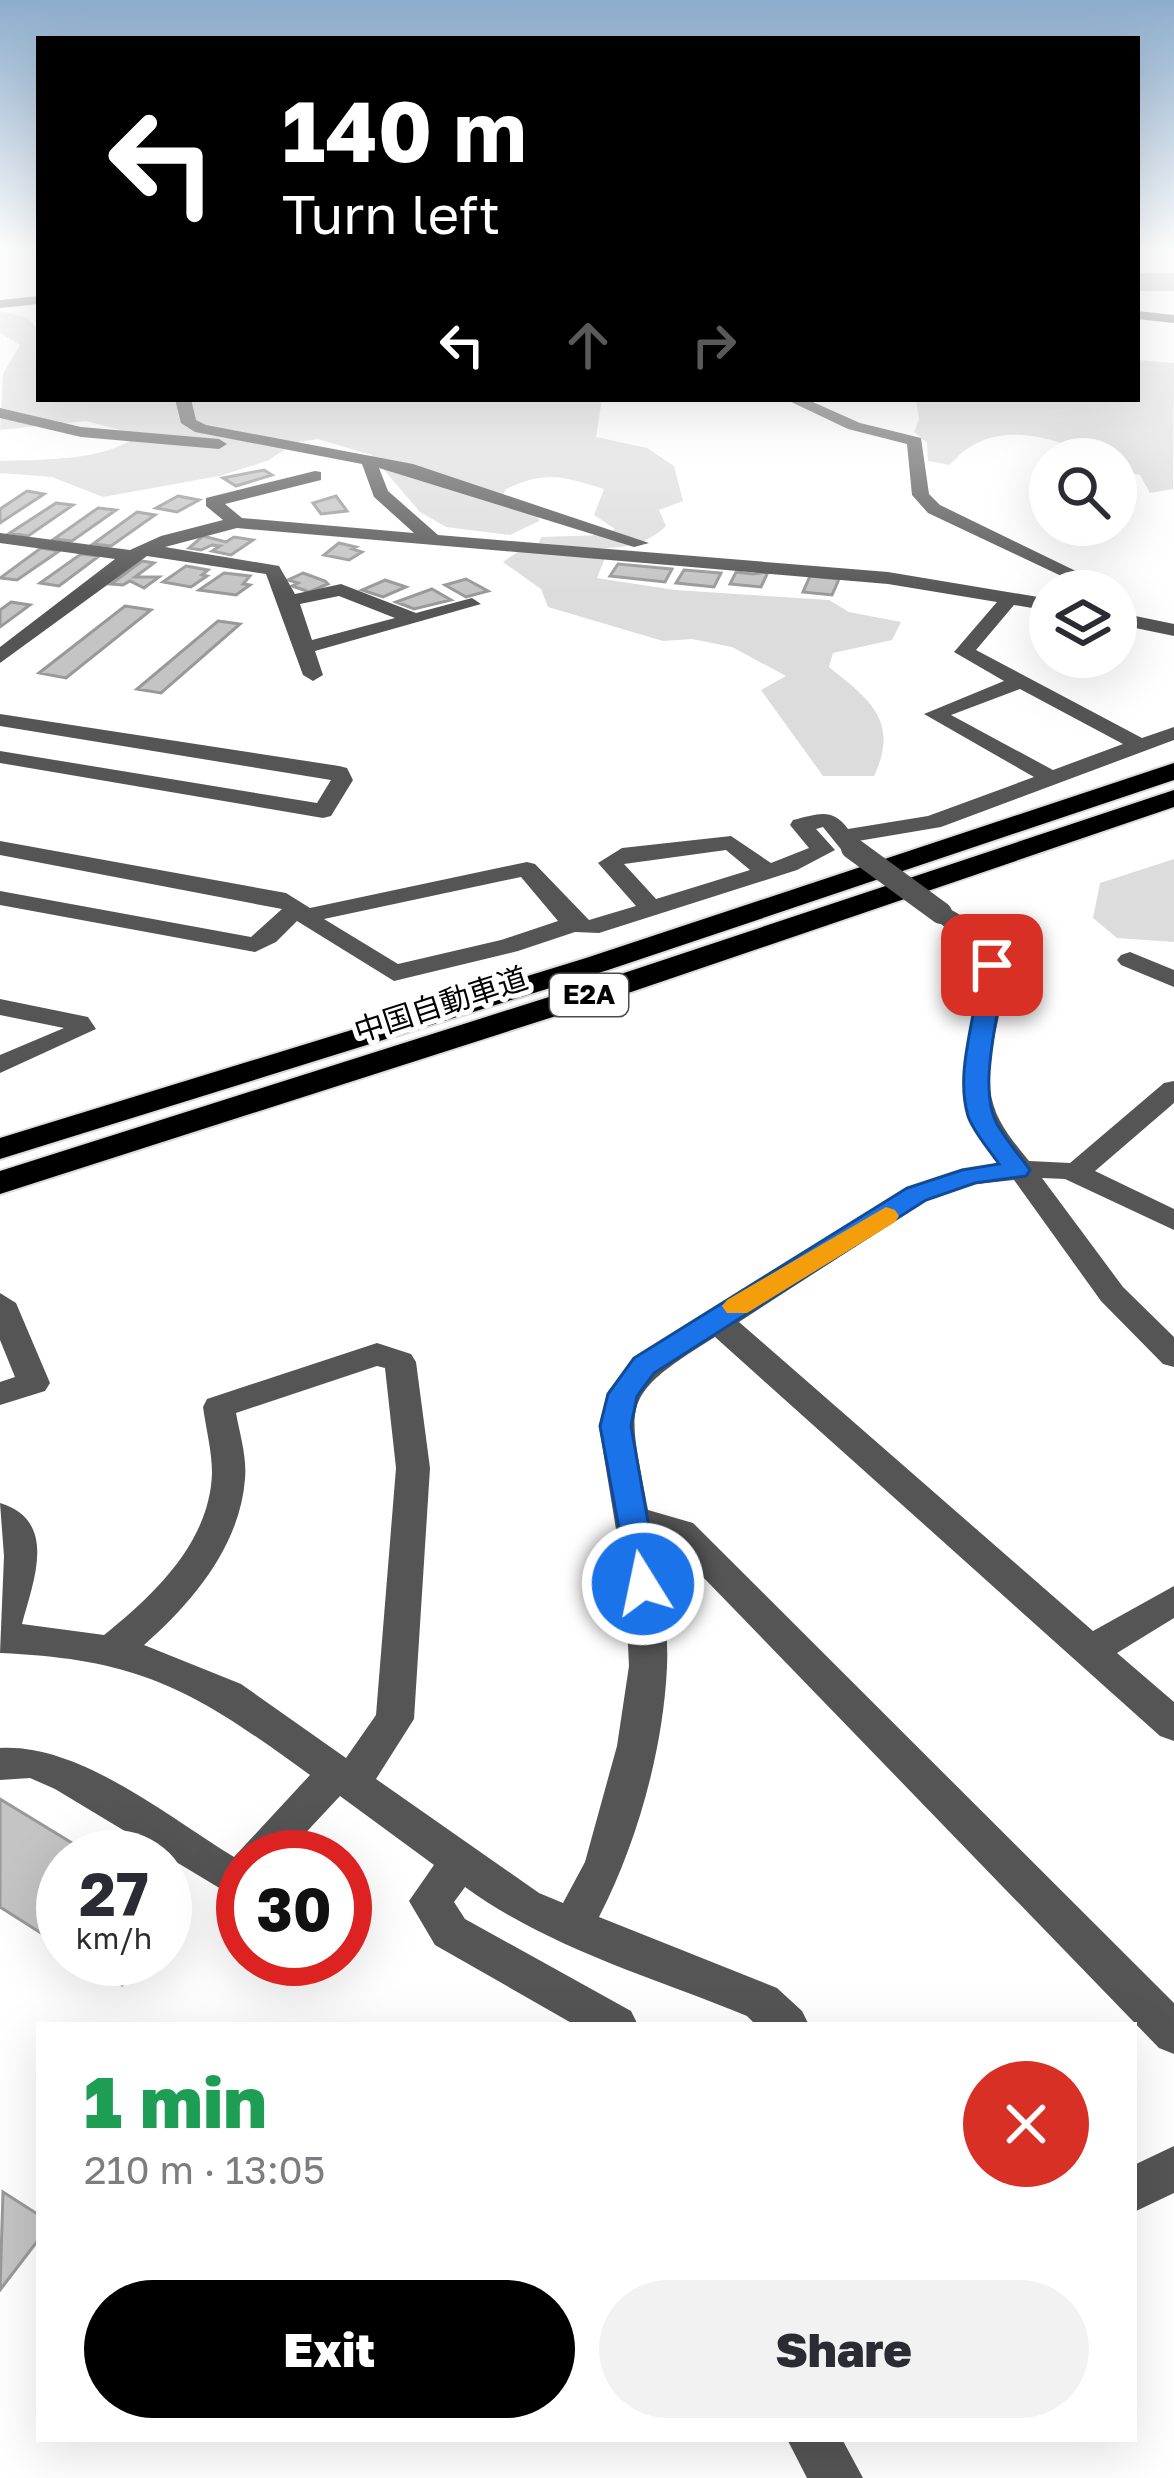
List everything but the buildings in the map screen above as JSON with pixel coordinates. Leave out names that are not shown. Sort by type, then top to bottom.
[{"type":"highway","name":"中国自動車道","points":[[0,1149],[597,964],[1174,771]]},
{"type":"highway","name":"中国自動車道","points":[[0,1183],[623,984],[1174,797]]},
{"type":"street","points":[[184,402],[189,423],[202,429],[368,458],[623,537],[660,557]]},
{"type":"street","points":[[800,402],[854,426],[915,441],[920,495],[934,509],[1063,570]]},
{"type":"street","points":[[0,413],[39,425],[131,439],[294,446]]},
{"type":"street","points":[[368,458],[380,493],[432,539]]},
{"type":"street","points":[[237,524],[212,502],[315,476]]},
{"type":"street","points":[[0,657],[135,552],[182,531],[237,524],[888,578],[1029,601]]},
{"type":"street","points":[[0,538],[273,570],[289,601],[313,675]]},
{"type":"street","points":[[289,601],[341,590],[414,619]]},
{"type":"street","points":[[1010,598],[964,652],[1140,745]]},
{"type":"street","points":[[304,648],[472,604]]},
{"type":"street","points":[[1137,615],[1149,625]]},
{"type":"street","points":[[1137,622],[1174,630]]},
{"type":"street","points":[[1021,682],[934,714],[1051,777]]},
{"type":"street","points":[[0,720],[340,772],[342,780],[323,812],[0,758]]},
{"type":"street","points":[[847,842],[933,822],[1174,733]]},
{"type":"street","points":[[0,848],[286,900],[394,973],[574,925],[590,928],[767,872],[823,850],[801,825],[829,819],[847,842],[979,939],[992,965],[990,1005],[975,1083],[982,1120],[1112,1294],[1174,1356]]},
{"type":"street","points":[[650,907],[610,863],[622,855],[731,843],[767,872]]},
{"type":"street","points":[[0,898],[255,945],[271,938],[284,917],[301,912],[527,869],[574,925]]},
{"type":"street","points":[[1130,960],[1174,979]]},
{"type":"street","points":[[0,1007],[79,1023],[83,1029],[0,1065]]},
{"type":"street","points":[[1075,1173],[1174,1089]]},
{"type":"street","points":[[571,1929],[605,1865],[648,1666],[643,1584],[616,1426],[623,1394],[644,1366],[862,1233],[917,1194],[972,1175],[1055,1168],[1174,1221]]},
{"type":"street","points":[[0,1303],[34,1383],[0,1394]]},
{"type":"street","points":[[715,1319],[1174,1726]]},
{"type":"street","points":[[114,1648],[148,1622],[188,1578],[211,1534],[228,1481],[219,1407],[377,1354],[400,1362],[412,1468],[395,1719],[344,1778],[287,1830]]},
{"type":"street","points":[[0,1516],[13,1524],[25,1556],[1,1638],[114,1648],[178,1668],[228,1695],[524,1906],[571,1929],[762,2002],[784,2022]]},
{"type":"street","points":[[632,1519],[681,1532],[1174,2033]]},
{"type":"street","points":[[1090,1651],[1174,1600]]},
{"type":"street","points":[[0,1764],[32,1762],[69,1777],[216,1868]]},
{"type":"street","points":[[460,1863],[430,1901],[450,1932],[611,2022]]},
{"type":"street","points":[[1137,2188],[1174,2169]]},
{"type":"street","points":[[814,2442],[837,2478]]},
{"type":"shaded area","points":[[9,364],[36,364],[36,402],[602,402],[596,437],[647,448],[674,466],[683,501],[659,510],[666,526],[638,543],[589,548],[539,543],[541,537],[603,535],[615,529],[594,515],[604,489],[565,478],[532,479],[506,489],[501,500],[537,514],[539,521],[510,535],[446,527],[420,512],[371,455],[318,439],[297,442],[267,461],[219,476],[103,497],[52,477],[0,473],[0,461],[91,455],[139,435],[86,421],[0,430],[3,374]]},
{"type":"shaded area","points":[[1140,364],[1174,364],[1173,489],[1150,493],[1137,474],[1137,438],[1007,435],[976,443],[950,465],[928,461],[927,443],[914,432],[919,419],[916,402],[1140,402]]},
{"type":"shaded area","points":[[519,551],[605,558],[597,578],[675,590],[829,600],[849,612],[901,622],[892,640],[833,653],[829,667],[868,701],[882,726],[884,740],[874,776],[823,776],[761,690],[786,676],[732,647],[692,639],[663,641],[548,607],[541,589],[503,562]]},
{"type":"shaded area","points":[[1174,859],[1174,942],[1117,938],[1093,918],[1100,883]]},
{"type":"slow traffic","points":[[737,1306],[886,1216]]},
{"type":"route","points":[[643,1584],[616,1426],[623,1394],[644,1366],[862,1233],[917,1194],[972,1175],[1017,1170],[982,1120],[975,1083],[990,1005],[992,965]]}]
